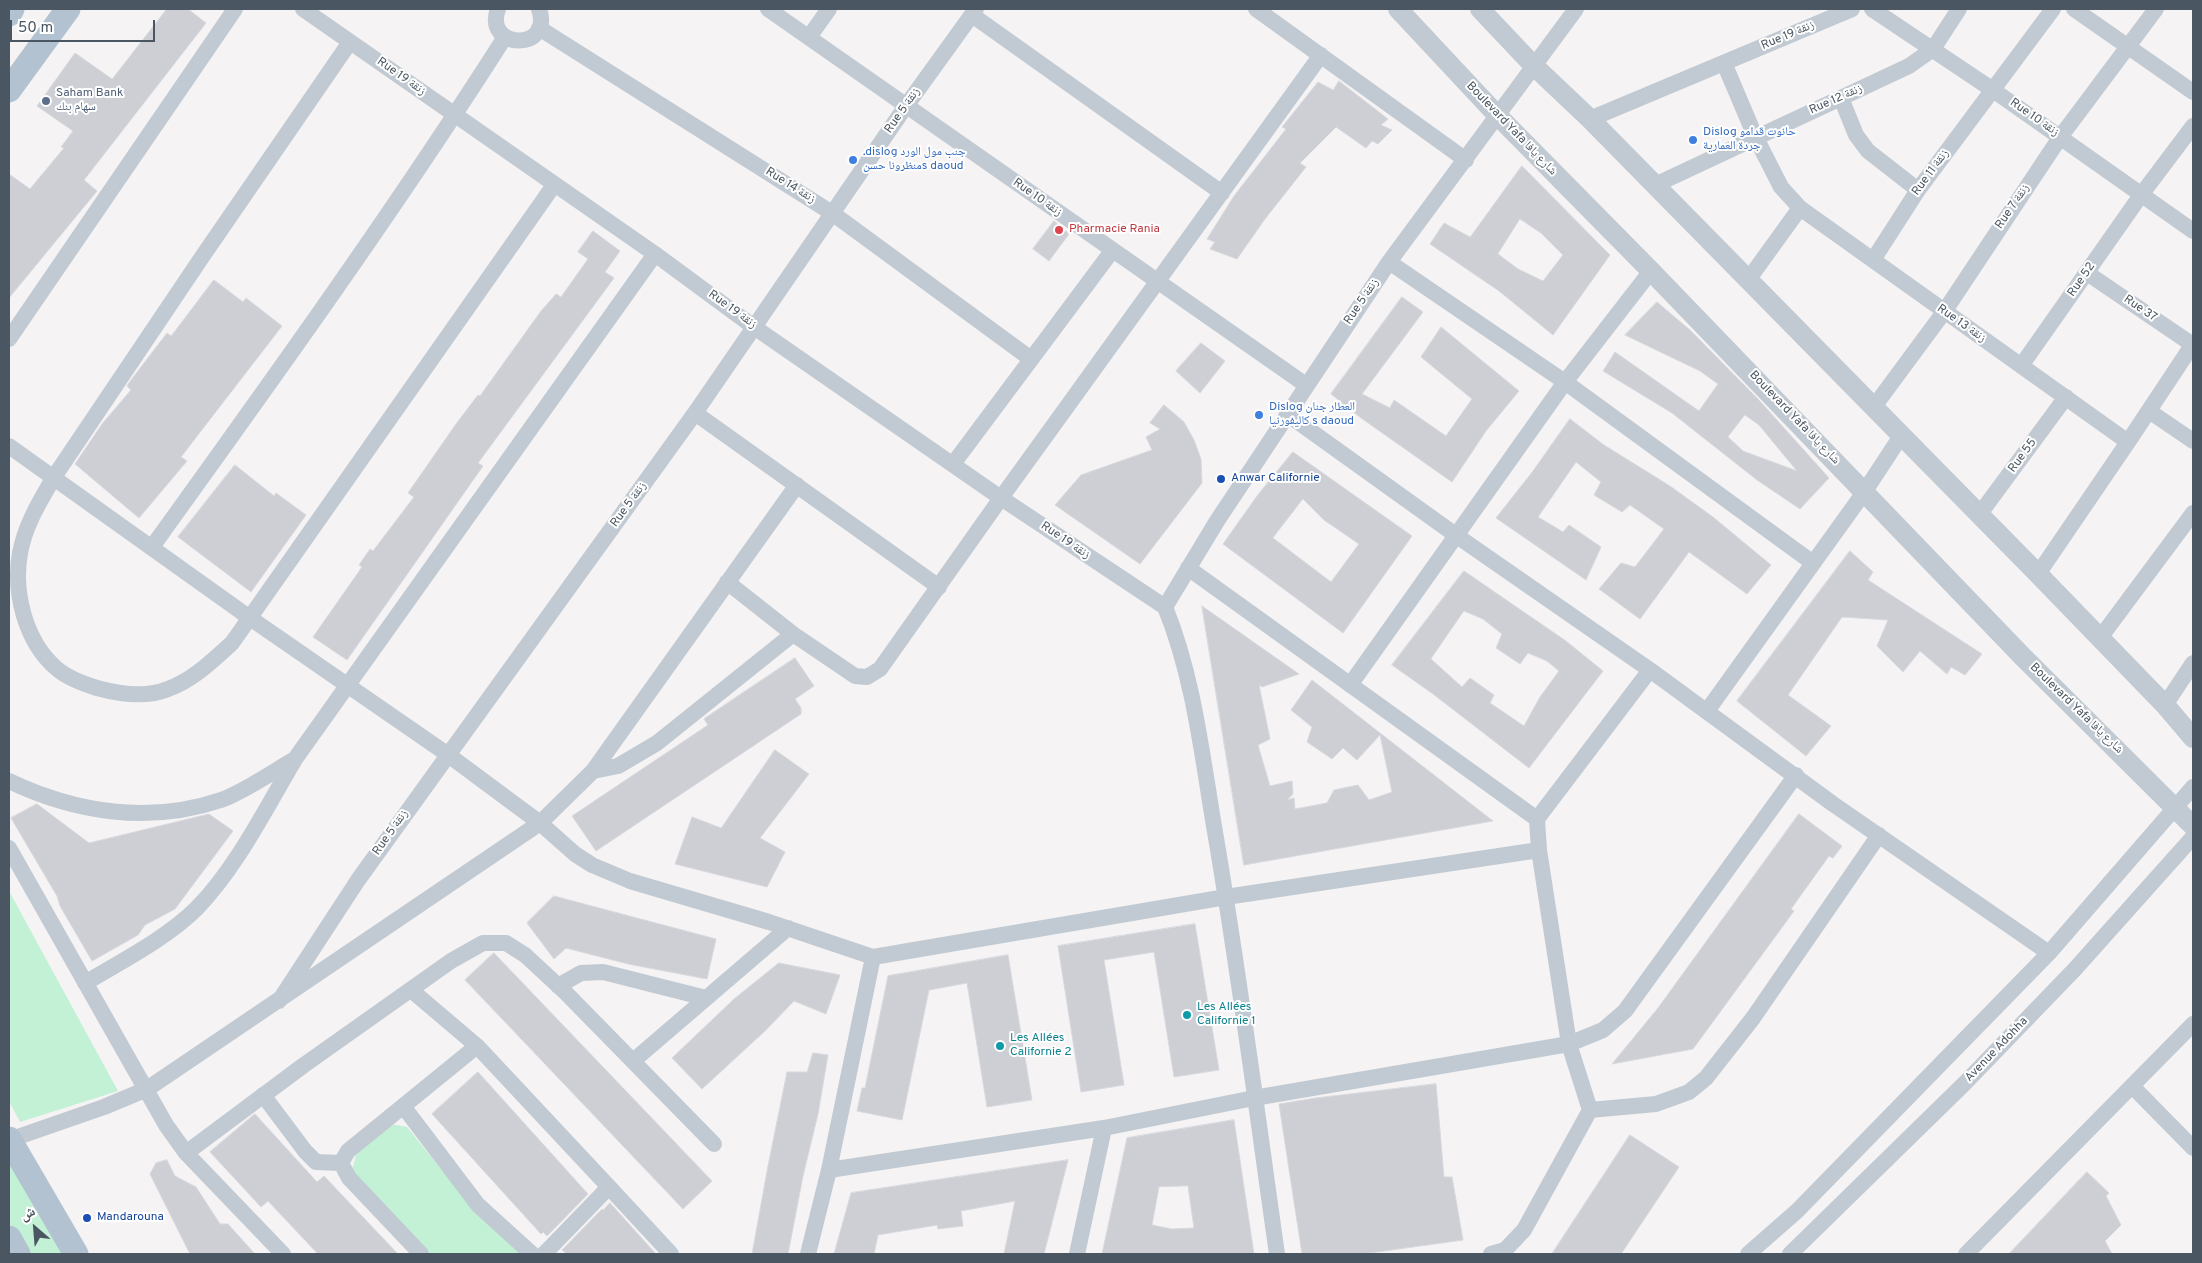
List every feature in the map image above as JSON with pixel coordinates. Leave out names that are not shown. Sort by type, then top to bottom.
[{"type":"main road","points":[[9,14],[12,9]]},
{"type":"main road","points":[[9,90],[68,9]]},
{"type":"main road","points":[[9,1139],[76,1254]]},
{"type":"main road","points":[[9,1238],[18,1254]]},
{"type":"street","points":[[9,339],[235,9]]},
{"type":"street","name":"Rue 19 زنقة","points":[[302,9],[655,254],[754,327],[1001,498],[1165,607]]},
{"type":"street","points":[[498,9],[497,27],[505,37],[512,40],[524,40],[536,34],[542,16],[539,9]]},
{"type":"street","name":"Rue 10 زنقة","points":[[768,9],[1306,385]]},
{"type":"street","points":[[809,37],[829,9]]},
{"type":"street","points":[[1256,9],[1466,160]]},
{"type":"street","name":"Boulevard Yafa شارع يافا","points":[[1398,9],[1498,116],[1865,491],[2023,657],[2177,807],[2193,826]]},
{"type":"street","points":[[1480,9],[1533,65],[1590,119],[2038,574],[2165,705],[2193,738]]},
{"type":"street","name":"Rue 5 زنقة","points":[[1165,607],[1217,521],[1389,262],[1576,9]]},
{"type":"street","name":"Rue 19 زنقة","points":[[1590,119],[1852,9]]},
{"type":"street","name":"Rue 10 زنقة","points":[[1872,9],[2060,136],[2193,231]]},
{"type":"street","points":[[1933,49],[1959,9]]},
{"type":"street","name":"Rue 11 زنقة","points":[[1873,260],[1918,190],[2053,9]]},
{"type":"street","points":[[2074,9],[2193,92]]},
{"type":"street","name":"Rue 7 زنقة","points":[[1873,408],[1944,312],[2060,136],[2156,9]]},
{"type":"street","points":[[974,12],[1222,193]]},
{"type":"street","name":"Rue 5 زنقة","points":[[279,1000],[358,880],[447,754],[695,413],[906,106],[974,12]]},
{"type":"street","name":"Rue 14 زنقة","points":[[539,28],[832,213],[1031,359]]},
{"type":"street","points":[[152,547],[274,379],[456,115],[505,37]]},
{"type":"street","points":[[350,42],[54,477],[33,514],[20,553],[18,571],[19,594],[26,624],[39,649],[56,669],[86,685],[109,691],[132,694],[165,690],[184,682],[232,643],[554,185]]},
{"type":"street","name":"Rue 12 زنقة","points":[[1655,185],[1755,136],[1909,66],[1933,49]]},
{"type":"street","points":[[727,582],[793,634],[855,676],[868,677],[880,669],[1321,55]]},
{"type":"street","name":"Rue 13 زنقة","points":[[1724,63],[1755,136],[1781,187],[1800,208],[2128,442]]},
{"type":"street","points":[[1841,98],[1856,135],[1868,151],[1918,190]]},
{"type":"street","name":"Rue 52","points":[[2021,366],[2193,126]]},
{"type":"street","points":[[1748,280],[1800,208]]},
{"type":"street","points":[[953,464],[1112,250]]},
{"type":"street","points":[[85,983],[170,930],[196,909],[215,888],[295,759],[350,685],[655,254]]},
{"type":"street","points":[[1389,262],[1565,382],[1813,563]]},
{"type":"street","points":[[1350,685],[1565,382],[1651,271]]},
{"type":"street","name":"Rue 37","points":[[2087,273],[2193,345]]},
{"type":"street","points":[[2038,574],[2193,345]]},
{"type":"street","name":"Rue 55","points":[[1979,515],[2066,397]]},
{"type":"street","points":[[2149,411],[2193,442]]},
{"type":"street","points":[[695,413],[939,587]]},
{"type":"street","points":[[1287,414],[1457,536],[1650,670],[1879,836],[2049,953]]},
{"type":"street","points":[[1707,711],[1865,491],[1901,436]]},
{"type":"street","points":[[9,446],[250,618],[350,685],[447,754],[540,823],[575,854],[592,866],[630,881],[788,928],[874,957],[1226,897],[1539,850]]},
{"type":"street","points":[[9,1139],[104,1107],[147,1089],[540,823],[593,771],[797,485]]},
{"type":"street","points":[[2100,638],[2193,513]]},
{"type":"street","points":[[1188,568],[1537,819]]},
{"type":"street","points":[[1165,607],[1174,630],[1192,697],[1226,897],[1277,1254]]},
{"type":"street","points":[[593,771],[618,766],[656,743],[793,634]]},
{"type":"street","points":[[2165,705],[2193,663]]},
{"type":"street","points":[[1491,1254],[1505,1250],[1524,1230],[1590,1110],[1569,1044],[1539,850],[1537,819],[1650,670]]},
{"type":"street","points":[[9,781],[81,806],[112,813],[148,813],[192,808],[223,799],[295,759]]},
{"type":"street","points":[[829,1170],[1104,1128],[1254,1098],[1569,1044],[1602,1030],[1625,1010],[1714,891],[1796,775]]},
{"type":"street","points":[[1748,1254],[1797,1211],[2049,953],[2193,787]]},
{"type":"street","points":[[1590,1110],[1656,1104],[1689,1092],[1706,1078],[1753,1018],[1879,836]]},
{"type":"street","name":"Avenue Adohha","points":[[1790,1254],[1965,1083],[2074,969],[2193,836]]},
{"type":"street","points":[[9,848],[147,1089],[166,1126],[186,1153],[283,1254]]},
{"type":"street","points":[[633,1061],[788,928]]},
{"type":"street","points":[[186,1153],[263,1095],[451,961],[483,943],[506,943],[526,955],[714,1144]]},
{"type":"street","points":[[808,1254],[829,1170],[874,957]]},
{"type":"street","points":[[558,986],[581,973],[603,972],[706,998]]},
{"type":"street","points":[[411,990],[477,1046],[671,1254]]},
{"type":"street","points":[[1966,1254],[2133,1087],[2193,1024]]},
{"type":"street","points":[[341,1163],[348,1151],[477,1046]]},
{"type":"street","points":[[2133,1087],[2193,1148]]},
{"type":"street","points":[[263,1095],[305,1151],[316,1162],[341,1163]]},
{"type":"street","points":[[403,1106],[478,1205],[532,1254]]},
{"type":"street","points":[[1077,1254],[1104,1128]]},
{"type":"street","points":[[341,1163],[349,1178],[421,1254]]},
{"type":"street","points":[[544,1254],[610,1187]]},
{"type":"green space","points":[[9,891],[118,1091],[20,1122],[9,1101]]},
{"type":"green space","points":[[391,1124],[407,1127],[475,1211],[523,1254],[430,1254],[352,1171],[356,1155]]},
{"type":"green space","points":[[9,1162],[62,1254],[27,1254],[9,1222]]},
{"type":"building","points":[[167,9],[188,9],[206,23],[84,180],[97,191],[9,298],[9,174],[30,189],[64,148],[61,147],[73,131],[37,106],[75,53],[112,79]]},
{"type":"building","points":[[1339,81],[1388,119],[1381,125],[1392,130],[1378,144],[1372,141],[1366,148],[1336,127],[1300,163],[1306,167],[1265,219],[1237,259],[1210,249],[1215,242],[1207,239],[1234,196],[1286,129],[1282,127],[1318,82],[1333,90]]},
{"type":"building","points":[[1522,166],[1610,255],[1553,335],[1499,291],[1430,244],[1444,223],[1470,237]],"holes":[[[1520,219],[1541,233],[1563,255],[1543,281],[1518,269],[1498,254]]]},
{"type":"building","points":[[1054,221],[1069,234],[1049,261],[1033,249]]},
{"type":"building","points":[[593,231],[620,251],[605,272],[614,278],[478,463],[483,466],[347,660],[313,637],[362,567],[359,565],[370,549],[373,551],[414,497],[408,493],[456,424],[478,395],[480,396],[541,311],[556,294],[561,297],[588,259],[578,252]]},
{"type":"building","points":[[214,280],[243,302],[246,298],[282,326],[181,457],[187,461],[139,518],[75,464],[102,424],[131,390],[127,386],[131,380],[167,333],[171,336]]},
{"type":"building","points":[[1402,297],[1423,312],[1362,394],[1390,408],[1394,400],[1446,436],[1472,399],[1421,357],[1441,327],[1519,391],[1486,431],[1452,482],[1361,418],[1331,394]]},
{"type":"building","points":[[1657,302],[1690,330],[1758,399],[1829,478],[1800,509],[1757,480],[1672,413],[1603,371],[1615,352],[1699,411],[1718,384],[1700,371],[1625,335]],"holes":[[[1745,415],[1759,425],[1797,471],[1743,451],[1728,437]]]},
{"type":"building","points":[[1201,343],[1225,361],[1200,393],[1176,371]]},
{"type":"building","points":[[1164,405],[1184,422],[1194,440],[1201,459],[1202,483],[1140,564],[1055,505],[1081,475],[1152,450],[1146,437],[1160,429],[1150,423]]},
{"type":"building","points":[[1570,419],[1604,445],[1670,486],[1713,517],[1771,565],[1747,594],[1689,552],[1640,619],[1599,589],[1621,563],[1635,567],[1664,529],[1630,505],[1622,512],[1594,495],[1601,482],[1576,462],[1538,517],[1563,532],[1569,525],[1601,547],[1586,580],[1496,518]]},
{"type":"building","points":[[1293,452],[1412,536],[1343,633],[1223,544],[1257,496]],"holes":[[[1303,499],[1324,520],[1359,544],[1331,582],[1273,538]]]},
{"type":"building","points":[[235,465],[274,496],[276,493],[306,515],[251,592],[178,537]]},
{"type":"building","points":[[1850,551],[1873,572],[1868,580],[1982,654],[1965,675],[1951,667],[1947,674],[1920,651],[1903,672],[1877,646],[1888,620],[1842,617],[1788,695],[1831,726],[1806,756],[1737,701]]},
{"type":"building","points":[[1464,571],[1566,641],[1603,671],[1529,768],[1392,665]],"holes":[[[1464,611],[1483,619],[1502,634],[1496,648],[1520,664],[1528,653],[1547,661],[1559,671],[1540,697],[1524,726],[1490,703],[1494,695],[1470,678],[1462,687],[1431,659]]]},
{"type":"building","points":[[1202,606],[1299,674],[1262,687],[1259,685],[1270,739],[1258,745],[1270,786],[1292,781],[1293,794],[1287,800],[1294,798],[1295,809],[1327,803],[1334,790],[1358,785],[1369,800],[1392,792],[1380,735],[1357,760],[1343,748],[1332,759],[1307,742],[1312,727],[1291,710],[1312,680],[1493,821],[1244,865]]},
{"type":"building","points":[[795,658],[814,686],[795,699],[801,708],[801,714],[596,851],[572,816],[708,725],[704,719]]},
{"type":"building","points":[[775,750],[809,774],[760,838],[785,852],[767,887],[675,864],[692,817],[721,828]]},
{"type":"building","points":[[37,804],[89,843],[209,814],[233,831],[175,909],[145,925],[138,935],[92,961],[60,906],[57,896],[11,818]]},
{"type":"building","points":[[1799,814],[1842,846],[1833,858],[1829,856],[1791,909],[1794,911],[1693,1049],[1612,1064],[1658,1008]]},
{"type":"building","points":[[554,896],[716,939],[707,979],[628,964],[566,948],[554,959],[527,923]]},
{"type":"building","name":"Les Allées Californie 1","points":[[1195,924],[1219,1070],[1174,1077],[1154,952],[1104,960],[1124,1085],[1081,1092],[1058,946]]},
{"type":"building","points":[[494,953],[712,1181],[683,1209],[465,980]]},
{"type":"building","name":"Les Allées Californie 2","points":[[1008,955],[1032,1100],[987,1107],[967,983],[929,990],[902,1120],[857,1111],[862,1088],[865,1088],[888,976]]},
{"type":"building","points":[[779,963],[840,975],[826,1014],[794,1001],[765,1031],[702,1089],[672,1058],[734,999]]},
{"type":"building","points":[[813,1053],[828,1055],[818,1114],[803,1176],[788,1254],[752,1254],[787,1072],[807,1072]]},
{"type":"building","points":[[478,1072],[588,1194],[547,1236],[543,1232],[541,1234],[432,1114]]},
{"type":"building","points":[[1436,1084],[1444,1177],[1452,1177],[1463,1240],[1363,1254],[1302,1254],[1279,1104]]},
{"type":"building","points":[[255,1114],[317,1182],[324,1176],[398,1254],[318,1254],[268,1201],[261,1207],[210,1152]]},
{"type":"building","points":[[1234,1120],[1254,1254],[1102,1254],[1127,1138]],"holes":[[[1188,1186],[1194,1228],[1172,1229],[1152,1225],[1159,1187]]]},
{"type":"building","points":[[1630,1135],[1679,1167],[1621,1254],[1552,1254]]},
{"type":"building","points":[[167,1160],[175,1176],[196,1187],[220,1224],[228,1224],[255,1254],[190,1254],[150,1174],[156,1163]]},
{"type":"building","points":[[1068,1160],[1044,1254],[1004,1254],[1015,1201],[961,1211],[963,1226],[938,1229],[937,1225],[878,1235],[874,1254],[834,1254],[851,1193]]},
{"type":"building","points":[[2087,1172],[2109,1193],[2106,1196],[2121,1225],[2105,1241],[2112,1254],[2009,1254]]},
{"type":"building","points":[[610,1203],[656,1254],[567,1254],[562,1250]]},
{"type":"place","name":"Saham Bank سهام بنك","points":[[46,101]]},
{"type":"place","name":"Dislog حانوت قدامو جردة العمارية","points":[[1693,140]]},
{"type":"place","name":".dislog جنب مول الورد منظرونا حسنs daoud","points":[[853,160]]},
{"type":"place","name":"Pharmacie Rania","points":[[1059,230]]},
{"type":"place","name":"Dislog العطار جنان كاليفورنيا s daoud","points":[[1259,415]]},
{"type":"place","name":"Anwar Californie","points":[[1221,479]]},
{"type":"place","name":"Les Allées Californie 1","points":[[1187,1015]]},
{"type":"place","name":"Les Allées Californie 2","points":[[1000,1046]]},
{"type":"place","name":"Mandarouna","points":[[87,1218]]}]
